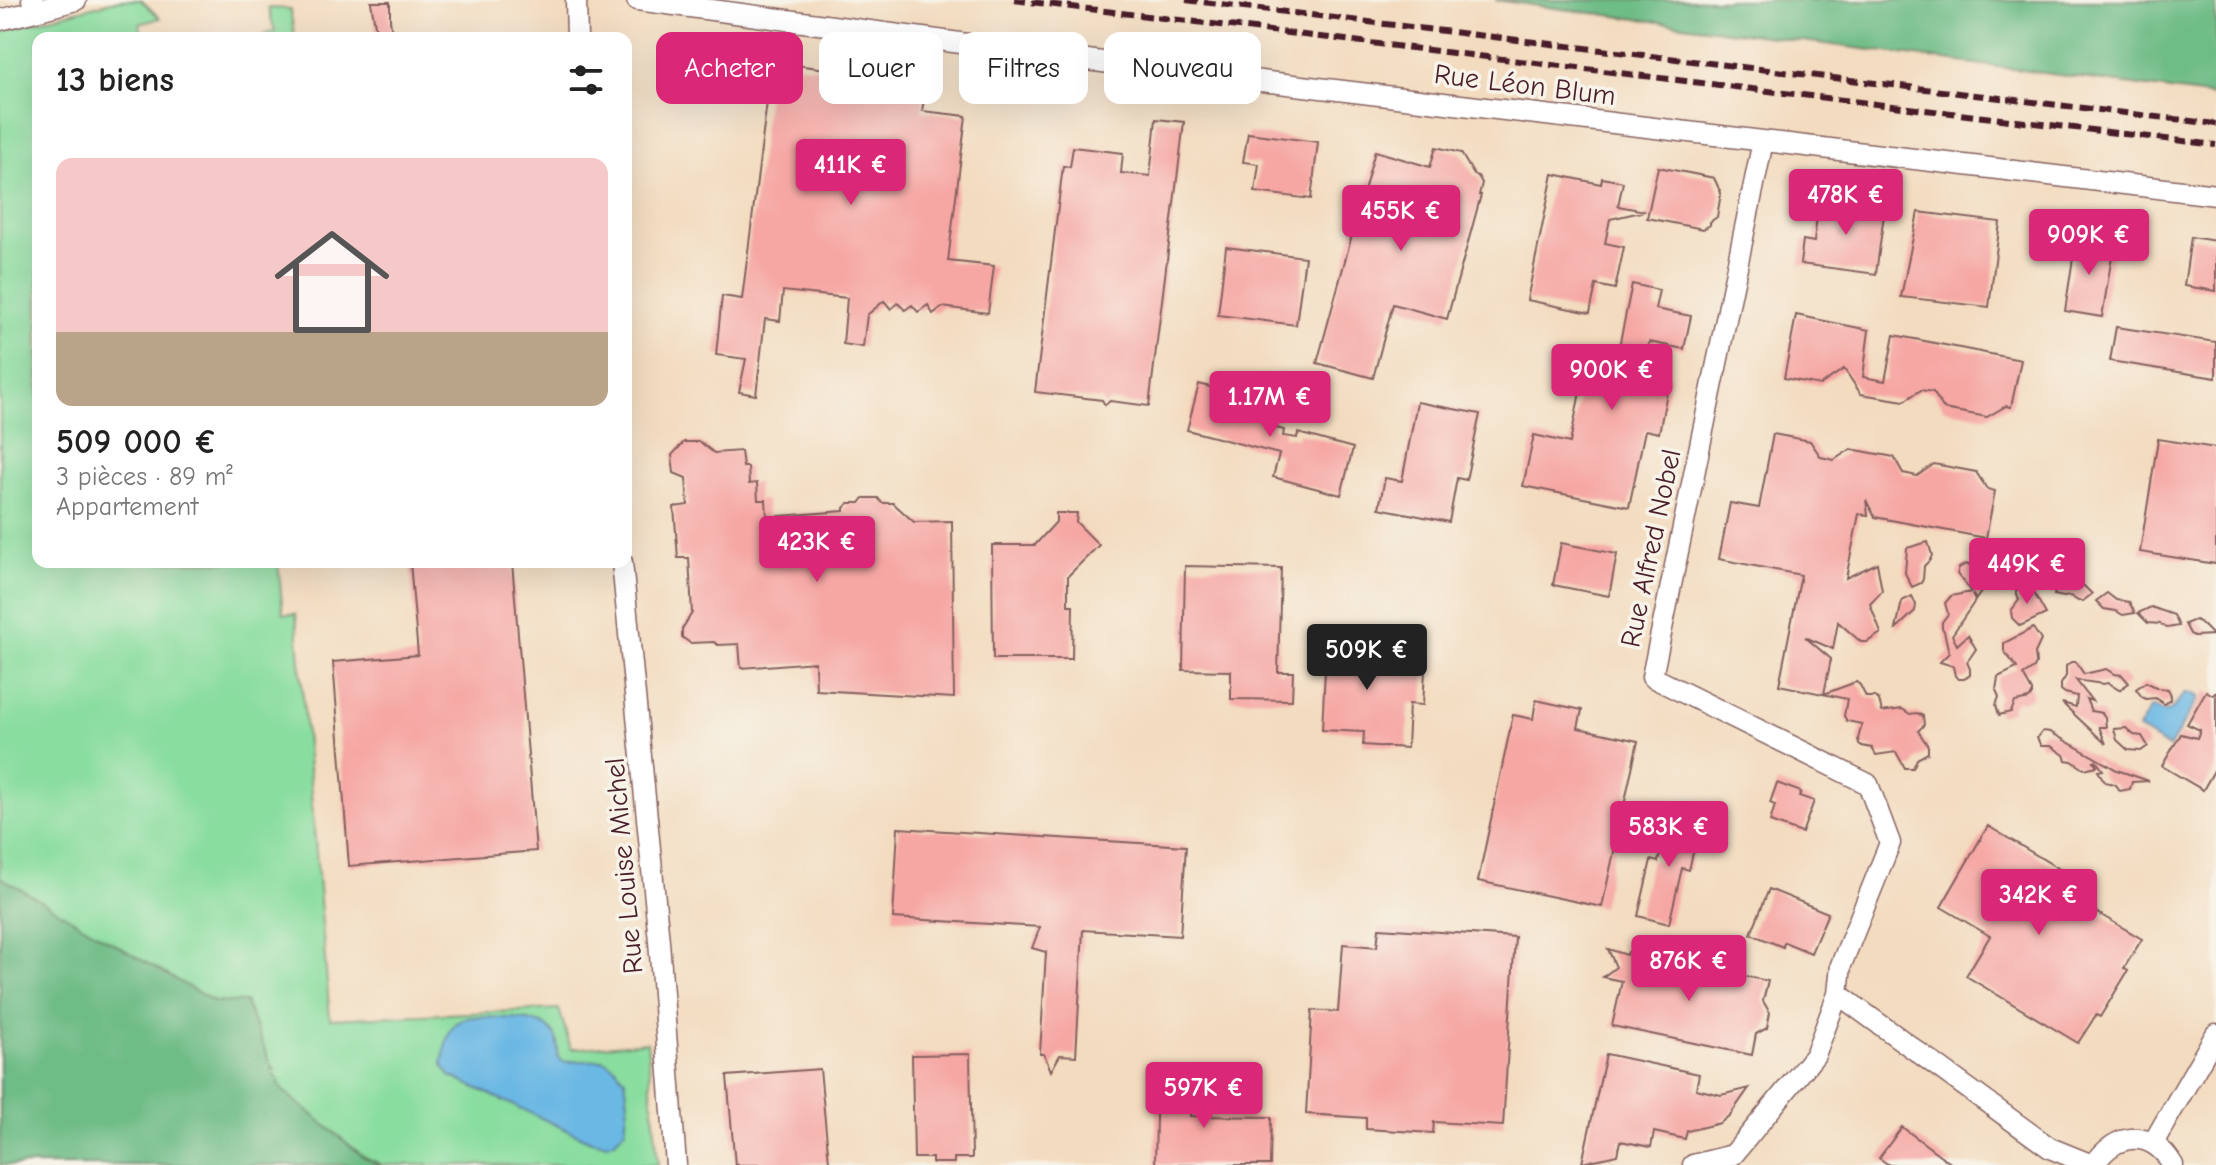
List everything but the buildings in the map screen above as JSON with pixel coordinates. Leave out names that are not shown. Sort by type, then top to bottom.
[{"type":"street","points":[[0,20],[36,5],[76,0]]},
{"type":"street","points":[[576,0],[577,32]]},
{"type":"street","name":"Rue Léon Blum","points":[[637,0],[1110,63],[2216,195]]},
{"type":"street","name":"Rue Alfred Nobel","points":[[1763,141],[1652,677],[1868,784],[1890,843],[1841,965],[1838,994]]},
{"type":"street","name":"Rue Louise Michel","points":[[623,568],[657,925],[676,1165]]},
{"type":"street","points":[[1693,1165],[1733,1155],[1815,1055],[1838,994],[2050,1148],[2093,1165],[2103,1151],[2118,1141],[2136,1138],[2153,1143],[2165,1152],[2173,1165]]},
{"type":"street","points":[[2153,1143],[2216,1034]]},
{"type":"green space","points":[[119,0],[141,0],[160,18],[140,24],[141,32],[32,32],[32,568],[279,568],[283,614],[296,614],[330,1019],[559,1009],[571,1049],[647,1042],[658,1165],[382,1165],[364,1157],[282,1090],[245,1002],[215,1002],[0,882],[0,31]]},
{"type":"green space","points":[[1495,0],[2216,0],[2216,96]]},
{"type":"green space","points":[[268,8],[290,9],[294,32],[272,32],[275,31]]},
{"type":"green space","points":[[0,877],[214,1002],[245,1002],[282,1090],[364,1157],[382,1165],[0,1165]]},
{"type":"water","points":[[2185,693],[2199,697],[2169,748],[2138,729],[2151,707],[2168,711]]},
{"type":"water","points":[[469,1017],[517,1018],[542,1024],[556,1038],[558,1058],[564,1062],[603,1060],[615,1067],[625,1079],[628,1103],[625,1130],[608,1144],[591,1141],[450,1076],[442,1064],[448,1035],[455,1024]]},
{"type":"railway","points":[[1014,0],[2216,145]]},
{"type":"railway","points":[[1186,0],[2216,124]]}]
